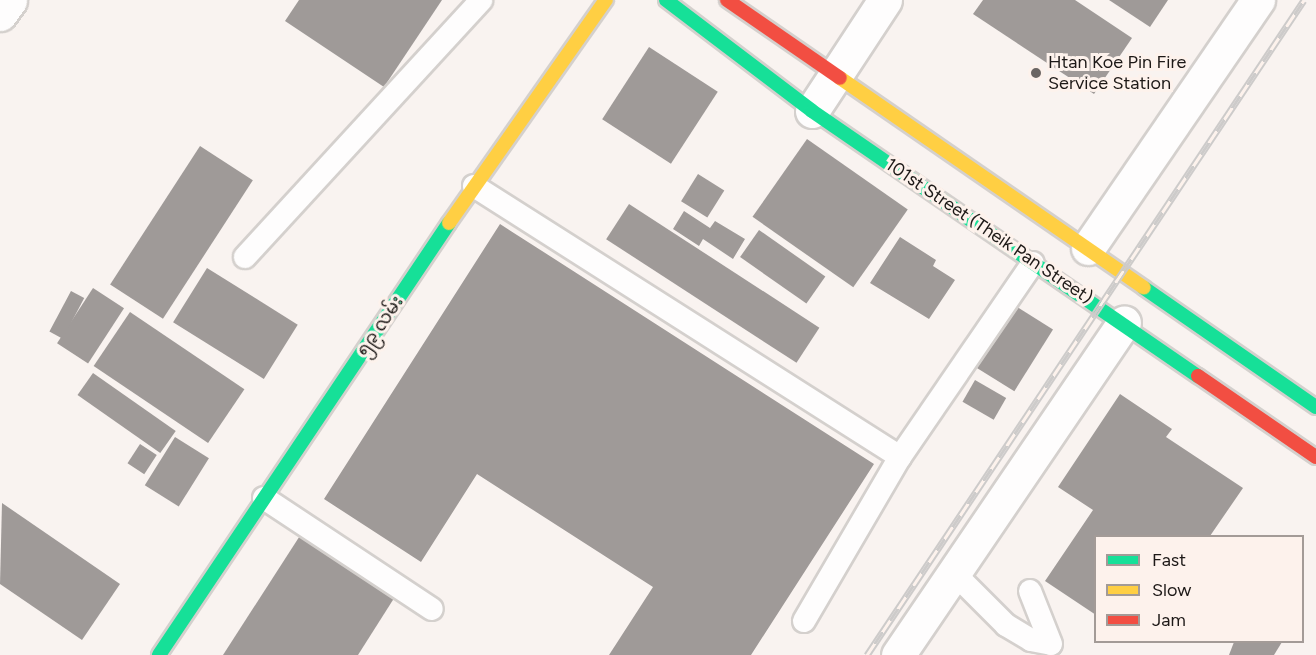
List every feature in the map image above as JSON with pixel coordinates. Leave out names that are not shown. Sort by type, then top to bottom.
[{"type":"main road","name":"၅၉ လမ်း","points":[[159,655],[474,186],[606,0]]},
{"type":"main road","name":"101st Street (Theik Pan Street)","points":[[666,0],[812,111],[1033,263],[1124,322],[1316,457]]},
{"type":"main road","points":[[727,0],[1316,407]]},
{"type":"street","points":[[0,14],[10,0]]},
{"type":"street","points":[[812,111],[885,0]]},
{"type":"street","points":[[1088,248],[1258,0]]},
{"type":"street","points":[[898,655],[1124,322]]},
{"type":"lane","points":[[245,257],[481,0]]},
{"type":"lane","points":[[474,186],[900,457]]},
{"type":"lane","points":[[804,621],[900,457],[1033,263]]},
{"type":"lane","points":[[264,498],[432,609]]},
{"type":"lane","points":[[953,572],[1006,626],[1031,640],[1051,644],[1030,591]]},
{"type":"building","points":[[299,0],[442,0],[384,87],[285,21]]},
{"type":"building","points":[[983,0],[1075,0],[1132,38],[1094,94],[973,14]]},
{"type":"building","points":[[1109,0],[1168,0],[1150,27]]},
{"type":"building","points":[[649,47],[718,92],[671,164],[602,119]]},
{"type":"building","points":[[807,139],[908,210],[853,287],[753,217]]},
{"type":"building","points":[[200,146],[253,180],[163,319],[110,284]]},
{"type":"building","points":[[698,174],[724,190],[707,218],[681,201]]},
{"type":"building","points":[[629,204],[819,328],[797,363],[606,239]]},
{"type":"building","points":[[684,211],[710,228],[715,221],[745,239],[733,259],[703,239],[699,246],[673,229]]},
{"type":"building","points":[[500,224],[874,464],[751,655],[609,655],[653,587],[477,474],[421,562],[324,499]]},
{"type":"building","points":[[759,230],[825,276],[806,303],[740,257]]},
{"type":"building","points":[[900,237],[936,260],[933,266],[955,280],[929,319],[870,283]]},
{"type":"building","points":[[207,268],[298,325],[264,379],[173,322]]},
{"type":"building","points":[[93,288],[124,308],[88,364],[57,343]]},
{"type":"building","points":[[71,291],[84,298],[63,339],[49,332]]},
{"type":"building","points":[[1014,305],[1053,329],[1014,391],[975,367]]},
{"type":"building","points":[[130,312],[244,389],[208,443],[94,366]]},
{"type":"building","points":[[93,373],[176,431],[160,453],[78,395]]},
{"type":"building","points":[[975,380],[1006,398],[994,420],[962,402]]},
{"type":"building","points":[[1120,394],[1172,429],[1166,437],[1243,488],[1211,535],[1094,535],[1094,614],[1045,581],[1093,510],[1058,487]]},
{"type":"building","points":[[175,437],[209,458],[179,507],[145,485]]},
{"type":"building","points":[[140,444],[157,455],[144,474],[127,463]]},
{"type":"building","points":[[2,503],[120,584],[82,640],[0,584]]},
{"type":"building","points":[[303,531],[398,592],[358,655],[223,655]]},
{"type":"building","points":[[1234,643],[1281,643],[1274,655],[1229,655]]},
{"type":"railway","points":[[867,655],[1304,0]]},
{"type":"traffic: fast","points":[[666,0],[812,111],[1198,376]]},
{"type":"traffic: fast","points":[[159,655],[449,223]]},
{"type":"traffic: fast","points":[[1144,288],[1316,407]]},
{"type":"traffic: slow","points":[[449,223],[606,0]]},
{"type":"traffic: slow","points":[[840,78],[1144,288]]},
{"type":"traffic: jam","points":[[727,0],[840,78]]},
{"type":"traffic: jam","points":[[1198,376],[1316,457]]},
{"type":"place","name":"Htan Koe Pin Fire Service Station","points":[[1036,73]]}]
